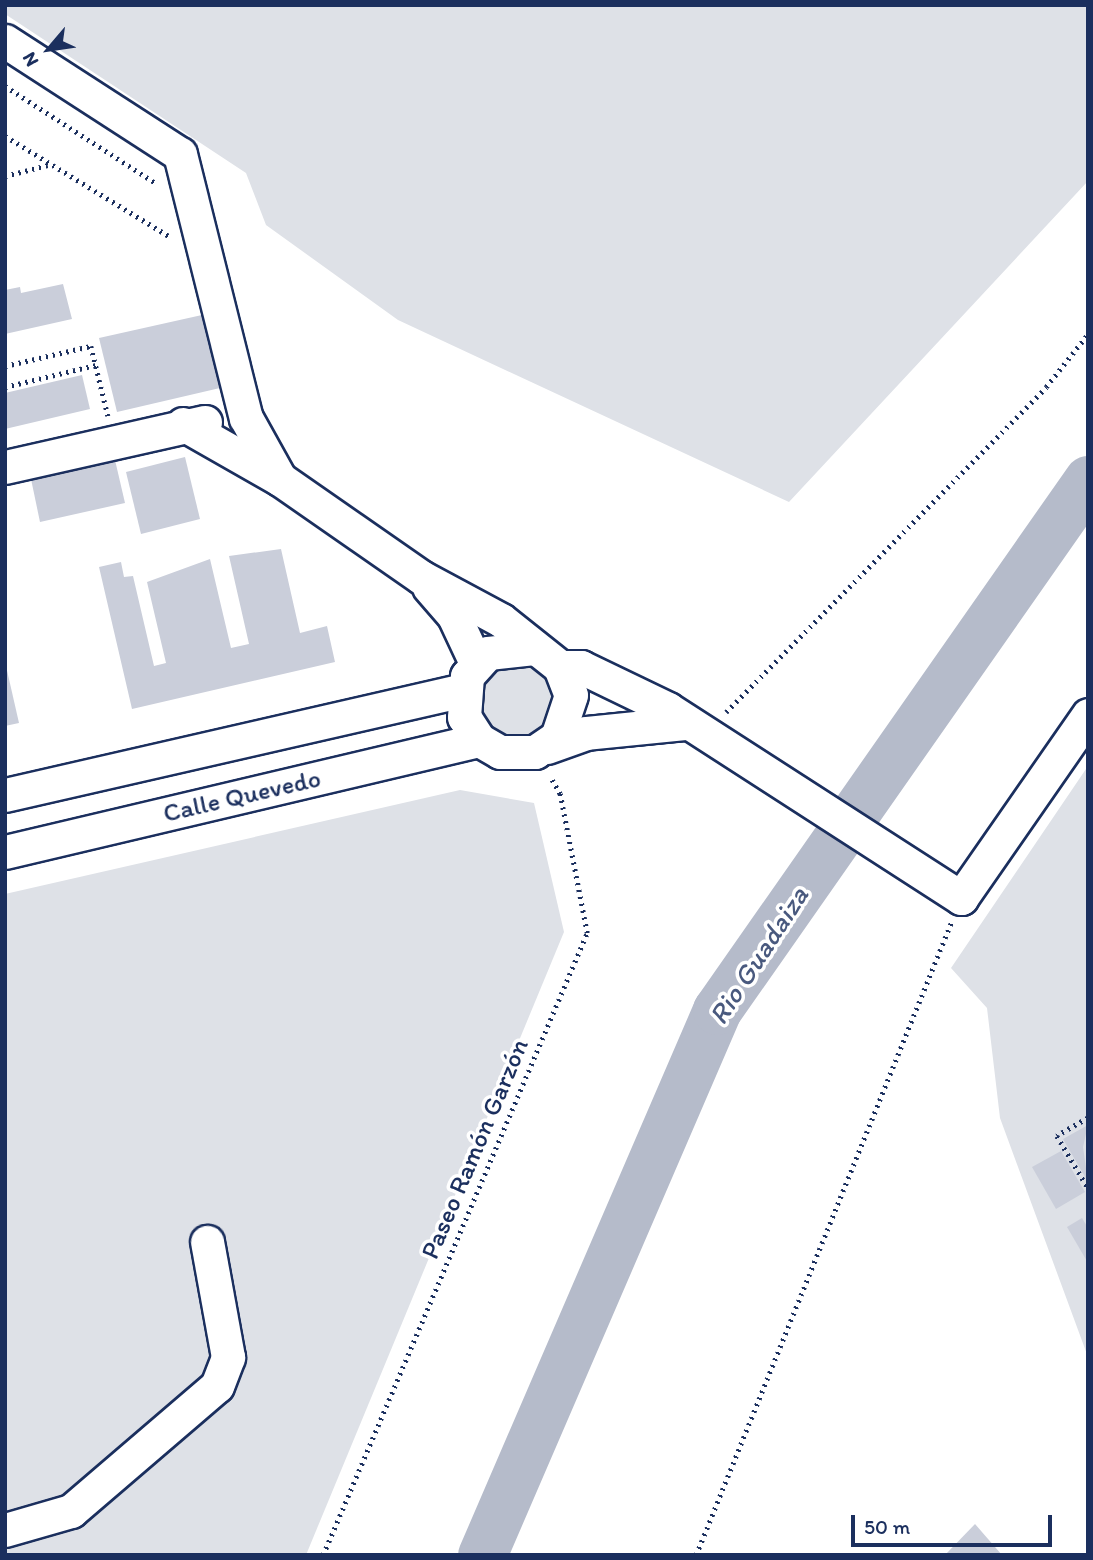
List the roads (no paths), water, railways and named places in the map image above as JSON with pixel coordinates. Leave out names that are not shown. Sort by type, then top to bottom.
[{"type":"street","points":[[5,41],[180,153],[246,418],[280,479]]},
{"type":"street","points":[[5,467],[183,424],[246,418]]},
{"type":"street","points":[[183,424],[280,479],[421,577],[501,620],[547,657],[570,710],[540,750]]},
{"type":"street","points":[[421,577],[454,616],[469,677],[464,717],[479,740],[500,752],[540,750],[586,733],[695,728]]},
{"type":"street","points":[[469,677],[502,647],[581,667],[695,728],[961,898],[1088,715]]},
{"type":"street","name":"Calle Quevedo","points":[[5,795],[469,677]]},
{"type":"street","name":"Calle Quevedo","points":[[5,852],[479,740]]},
{"type":"street","points":[[5,1530],[71,1511],[217,1386],[228,1357],[207,1242]]},
{"type":"waterway","name":"Rio Guadaiza","points":[[482,1555],[717,1010],[1088,480]]}]
